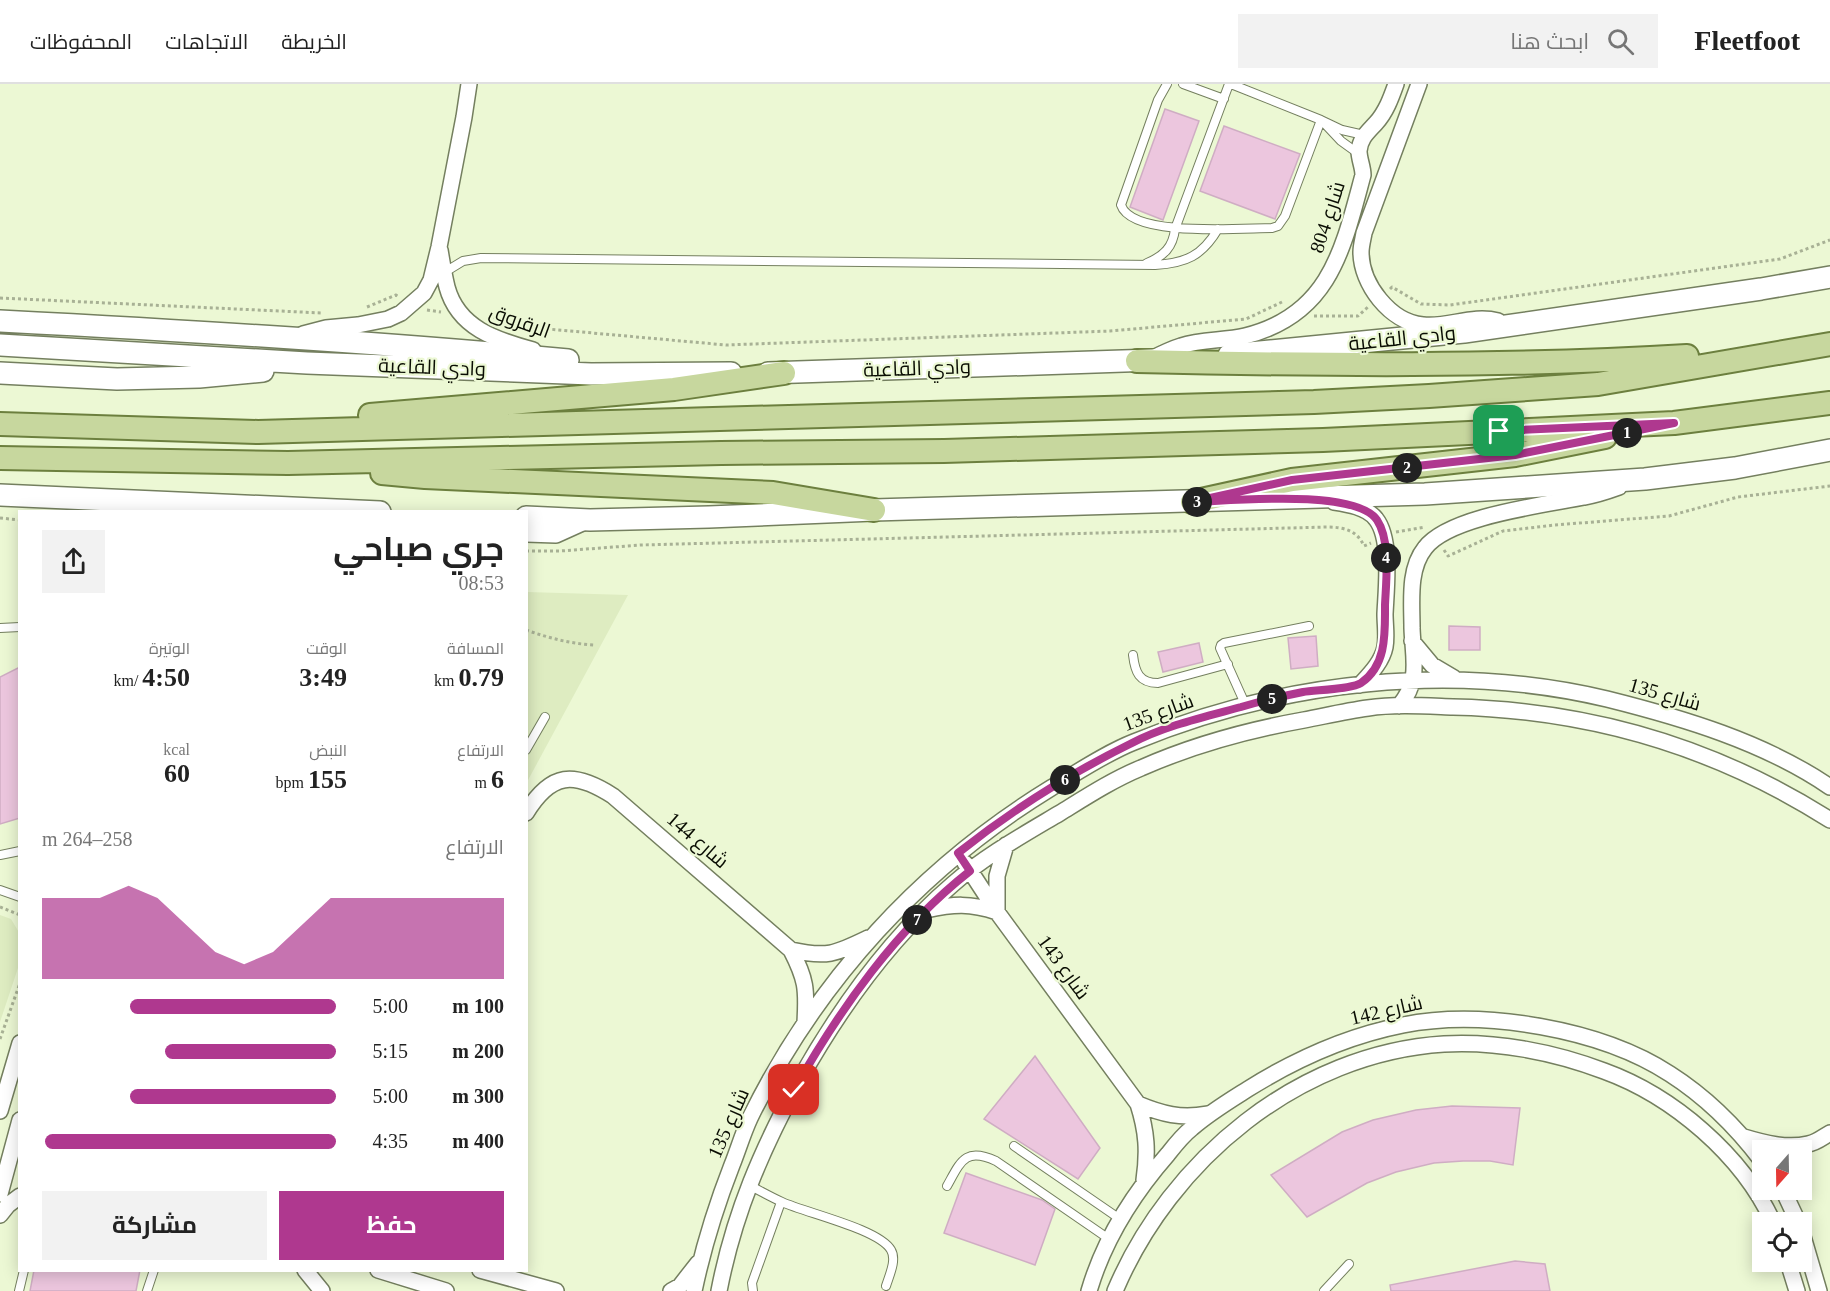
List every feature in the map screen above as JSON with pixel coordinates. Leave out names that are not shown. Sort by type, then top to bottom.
[{"type":"main road","points":[[0,424],[270,431],[1188,407],[1406,398],[1598,384],[1830,344]]},
{"type":"main road","points":[[1143,361],[1312,364],[1612,360],[1800,349]]},
{"type":"main road","points":[[189,430],[674,389],[784,373]]},
{"type":"main road","points":[[0,458],[288,463],[1323,440],[1674,423],[1830,403]]},
{"type":"main road","points":[[1192,502],[1292,480],[1515,455],[1674,423]]},
{"type":"main road","points":[[288,463],[425,477],[773,493],[873,510]]},
{"type":"street","name":"الرقروق","points":[[294,337],[326,328],[388,319],[408,308],[424,293],[431,280],[439,248],[469,84]]},
{"type":"street","name":"شارع 804","points":[[1143,361],[1180,346],[1229,339],[1267,329],[1293,316],[1315,296],[1342,250],[1363,175],[1363,165],[1359,154],[1364,135],[1376,124],[1390,101],[1396,84]]},
{"type":"street","name":"شارع 804","points":[[1419,84],[1364,233],[1361,252],[1364,269],[1378,298],[1398,316],[1423,326],[1484,319],[1495,320],[1509,326]]},
{"type":"street","name":"الرقروق","points":[[439,248],[447,288],[460,314],[476,329],[504,342],[568,360]]},
{"type":"street","name":"وادي القاعية","points":[[0,345],[307,363],[591,374],[784,373],[1143,361],[1225,355],[1509,326],[1830,277]]},
{"type":"street","points":[[0,321],[294,337],[568,360],[688,374]]},
{"type":"street","points":[[0,373],[117,379],[188,377],[269,370],[307,363]]},
{"type":"street","points":[[528,517],[590,520],[709,518],[873,510],[1316,499],[1516,489],[1645,479],[1735,468],[1830,450]]},
{"type":"street","points":[[1399,706],[1414,680],[1412,587],[1418,558],[1426,546],[1449,530],[1475,521],[1586,497],[1645,479]]},
{"type":"street","points":[[0,495],[207,508],[294,510]]},
{"type":"street","points":[[1316,499],[1347,504],[1370,513],[1379,525],[1383,538],[1386,563],[1385,648],[1374,670],[1360,685]]},
{"type":"street","points":[[528,534],[556,535],[590,520]]},
{"type":"street","points":[[1412,641],[1432,665],[1460,680]]},
{"type":"street","name":"شارع 135","points":[[694,1291],[700,1261],[722,1192],[749,1119],[805,1022],[871,936],[958,853],[1022,806],[1131,743],[1185,723],[1303,692],[1414,680],[1460,680],[1568,690],[1682,720],[1731,737],[1762,751],[1806,772],[1830,787]]},
{"type":"street","points":[[721,1287],[743,1199],[771,1132],[836,1020],[889,950],[953,884],[1006,845],[1116,780],[1143,767],[1252,729],[1368,708],[1399,706],[1509,709],[1558,714],[1641,734],[1708,757],[1776,789],[1830,820]]},
{"type":"street","name":"شارع 144","points":[[528,810],[541,792],[559,781],[569,779],[586,781],[613,796],[790,950],[802,970],[806,985],[805,1022]]},
{"type":"street","points":[[926,910],[967,904],[998,912],[997,876],[1006,845]]},
{"type":"street","name":"شارع 143","points":[[958,853],[998,912],[1138,1104],[1146,1127],[1147,1161],[1144,1182]]},
{"type":"street","points":[[790,950],[816,955],[830,953],[843,950],[871,936]]},
{"type":"street","name":"شارع 142","points":[[1089,1291],[1109,1239],[1120,1219],[1144,1182],[1190,1129],[1265,1078],[1314,1053],[1353,1038],[1403,1025],[1445,1020],[1502,1021],[1554,1029],[1600,1042],[1635,1056],[1670,1074],[1719,1114],[1752,1148]]},
{"type":"street","points":[[1115,1291],[1148,1226],[1197,1165],[1242,1124],[1275,1101],[1322,1076],[1360,1061],[1409,1048],[1445,1044],[1500,1046],[1548,1054],[1625,1078],[1680,1111],[1700,1129],[1741,1174],[1766,1212]]},
{"type":"street","points":[[0,1074],[18,1048]]},
{"type":"street","points":[[0,1111],[18,1048]]},
{"type":"street","points":[[1138,1104],[1171,1116],[1189,1117],[1210,1114]]},
{"type":"street","points":[[0,1116],[18,1122]]},
{"type":"street","points":[[0,1194],[18,1126]]},
{"type":"street","points":[[1812,1143],[1830,1133]]},
{"type":"street","points":[[1744,1137],[1756,1140]]},
{"type":"street","points":[[0,1215],[18,1198]]},
{"type":"street","points":[[671,1291],[680,1286],[700,1261]]},
{"type":"street","points":[[1812,1267],[1819,1291]]},
{"type":"street","points":[[307,1272],[322,1291]]},
{"type":"street","points":[[384,1272],[446,1291]]},
{"type":"street","points":[[487,1272],[556,1291]]},
{"type":"street","points":[[1791,1272],[1797,1291]]},
{"type":"lane","points":[[1167,84],[1158,100],[1121,205],[1131,217],[1152,225],[1175,229],[1272,228],[1282,222],[1321,120]]},
{"type":"lane","points":[[1183,84],[1224,99]]},
{"type":"lane","points":[[1138,266],[1154,260],[1168,249],[1174,239],[1175,229],[1230,84],[1342,130],[1364,135]]},
{"type":"lane","points":[[1321,120],[1341,141],[1359,154]]},
{"type":"lane","points":[[445,272],[463,261],[481,258],[1138,266],[1167,264],[1194,257],[1209,244],[1218,229]]},
{"type":"lane","points":[[1246,706],[1220,648],[1224,643],[1309,626]]},
{"type":"lane","points":[[0,628],[18,627]]},
{"type":"lane","points":[[1133,655],[1137,676],[1150,683],[1158,683],[1228,664]]},
{"type":"lane","points":[[528,747],[545,717]]},
{"type":"lane","points":[[0,855],[18,851]]},
{"type":"lane","points":[[0,890],[18,898]]},
{"type":"lane","points":[[1014,1146],[1120,1219]]},
{"type":"lane","points":[[947,1186],[959,1163],[966,1156],[985,1156],[996,1161],[1109,1239]]},
{"type":"lane","points":[[749,1185],[781,1202],[865,1232],[887,1245],[893,1252],[894,1260],[886,1286]]},
{"type":"lane","points":[[753,1291],[752,1283],[781,1202]]},
{"type":"lane","points":[[1324,1291],[1349,1264]]},
{"type":"lane","points":[[19,1291],[24,1272]]},
{"type":"lane","points":[[147,1291],[153,1272]]},
{"type":"path","points":[[364,308],[396,294],[408,308],[460,314],[470,307],[488,317],[526,327],[726,345],[1110,331],[1246,319],[1296,296],[1304,308],[1316,317],[1358,316],[1392,287],[1421,304],[1450,305],[1780,259],[1830,240]]},
{"type":"path","points":[[0,298],[324,314]]},
{"type":"path","points":[[528,551],[641,545],[1327,527],[1348,530],[1361,539],[1364,546],[1398,531],[1428,527],[1448,556],[1503,531],[1669,516],[1738,497],[1830,486]]},
{"type":"path","points":[[0,518],[18,520]]},
{"type":"path","points":[[528,631],[559,641],[595,645]]},
{"type":"path","points":[[0,907],[18,914]]},
{"type":"path","points":[[0,1039],[18,989]]},
{"type":"shaded area","points":[[528,592],[628,595],[528,780]]},
{"type":"shaded area","points":[[0,915],[11,919],[18,931],[18,968],[0,1022]]},
{"type":"building","points":[[1165,109],[1199,121],[1163,220],[1130,207]]},
{"type":"building","points":[[1224,126],[1300,154],[1275,219],[1200,191]]},
{"type":"building","points":[[1449,626],[1480,627],[1480,650],[1449,650]]},
{"type":"building","points":[[1316,636],[1318,666],[1291,669],[1288,638]]},
{"type":"building","points":[[1199,643],[1203,662],[1163,672],[1158,652]]},
{"type":"building","points":[[18,668],[18,819],[0,824],[0,677]]},
{"type":"building","points":[[1035,1056],[1100,1148],[1078,1179],[984,1119]]},
{"type":"building","points":[[1452,1106],[1520,1108],[1513,1165],[1490,1161],[1463,1161],[1434,1163],[1396,1172],[1367,1183],[1307,1217],[1271,1175],[1342,1132],[1373,1120],[1416,1110]]},
{"type":"building","points":[[966,1173],[1042,1200],[1055,1209],[1035,1265],[944,1233]]},
{"type":"building","points":[[1515,1261],[1545,1264],[1550,1291],[1391,1291],[1390,1285]]},
{"type":"building","points":[[34,1272],[140,1272],[136,1291],[30,1291]]},
{"type":"route","points":[[794,1090],[836,1020],[889,950],[926,910],[970,871],[958,853],[985,832],[1062,781],[1131,743],[1185,723],[1246,706],[1303,692],[1360,685],[1374,670],[1385,648],[1386,563],[1379,525],[1370,513],[1347,504],[1316,499],[1192,502],[1292,480],[1515,455],[1674,423],[1499,431]]}]
